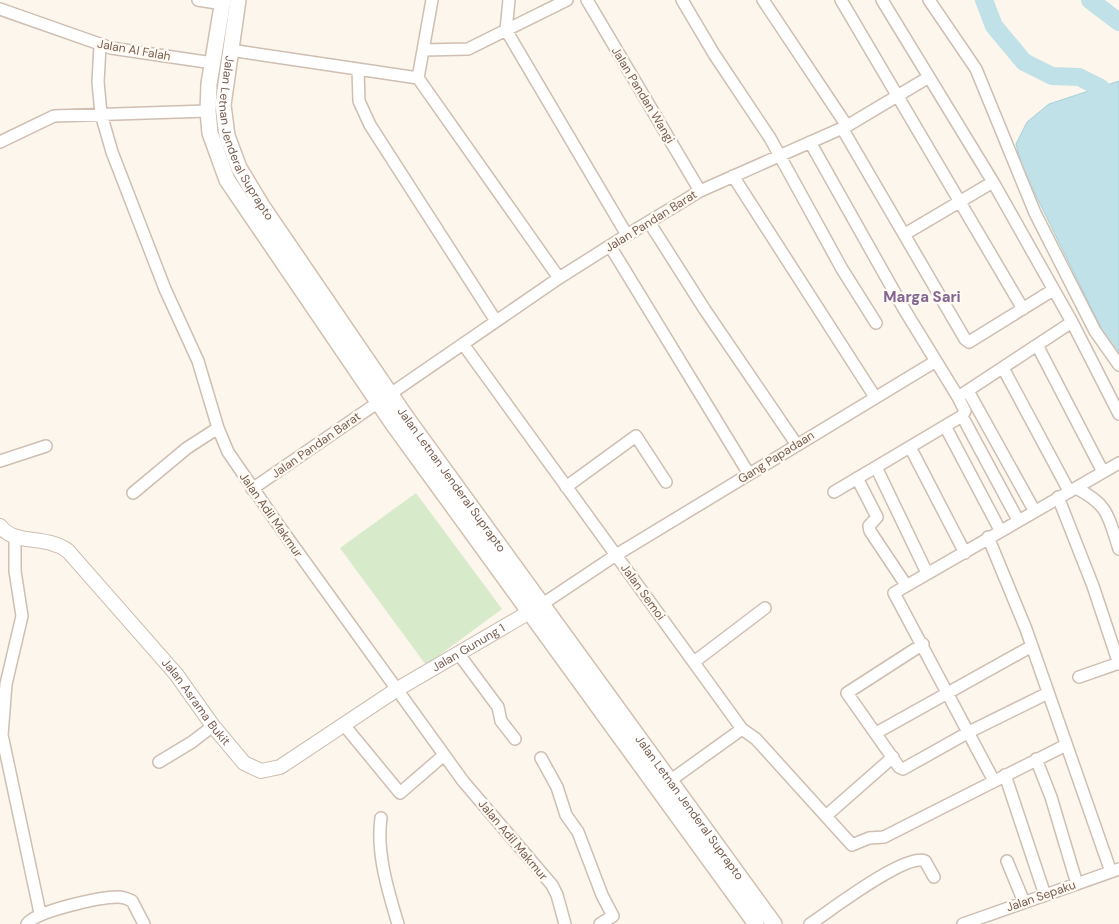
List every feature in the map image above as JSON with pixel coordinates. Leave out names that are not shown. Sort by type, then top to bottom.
[{"type":"main road","name":"Jalan Letnan Jenderal Suprapto","points":[[228,1],[230,50],[224,123],[239,168],[384,398],[664,785],[774,924]]},
{"type":"main road","name":"Jalan Letnan Jenderal Suprapto","points":[[228,1],[213,63],[208,112],[210,133],[227,180],[361,375],[384,398],[394,424],[535,609]]},
{"type":"main road","name":"Jalan Letnan Jenderal Suprapto","points":[[664,785],[756,924]]},
{"type":"street","points":[[198,0],[228,1]]},
{"type":"street","points":[[432,0],[418,78],[559,278]]},
{"type":"street","points":[[510,0],[506,30],[627,235]]},
{"type":"street","points":[[423,50],[463,50],[567,0]]},
{"type":"street","name":"Jalan Pandan Wangi","points":[[587,0],[700,191]]},
{"type":"street","points":[[682,0],[779,156],[842,269],[876,323]]},
{"type":"street","points":[[763,0],[844,127],[965,339],[969,342],[1053,290]]},
{"type":"street","points":[[841,0],[899,95],[930,152],[961,201],[1023,309]]},
{"type":"street","points":[[882,0],[993,182],[1072,322],[1119,414]]},
{"type":"street","points":[[930,0],[976,69],[1035,213],[1094,331],[1119,365]]},
{"type":"street","name":"Jalan Al Falah","points":[[0,9],[100,46],[213,63]]},
{"type":"street","name":"Jalan Adil Makmur","points":[[100,46],[98,82],[101,114],[112,152],[148,244],[198,361],[218,428],[228,452],[252,489],[463,781],[552,885],[558,894],[565,924]]},
{"type":"street","points":[[230,50],[418,78]]},
{"type":"street","points":[[358,70],[359,101],[370,125],[496,321]]},
{"type":"street","name":"Jalan Pandan Barat","points":[[252,489],[559,278],[627,235],[700,191],[844,127],[929,77]]},
{"type":"street","points":[[0,142],[54,116],[208,112]]},
{"type":"street","points":[[810,142],[936,361],[963,394],[1034,510]]},
{"type":"street","points":[[733,176],[875,397]]},
{"type":"street","points":[[904,234],[993,182]]},
{"type":"street","points":[[649,222],[705,310],[797,445]]},
{"type":"street","points":[[610,246],[749,474]]},
{"type":"street","points":[[963,394],[1072,322]]},
{"type":"street","name":"Jalan Semoi","points":[[462,344],[742,729],[756,739],[827,815],[852,845],[869,838],[884,837],[999,778]]},
{"type":"street","points":[[1037,345],[1103,472]]},
{"type":"street","name":"Gang Papadaan","points":[[535,609],[616,555],[936,361]]},
{"type":"street","points":[[1003,368],[1072,490],[1103,505],[1109,517],[1119,549]]},
{"type":"street","points":[[834,492],[962,416],[965,411],[963,394]]},
{"type":"street","points":[[962,416],[1018,520]]},
{"type":"street","points":[[945,426],[1000,530]]},
{"type":"street","points":[[133,493],[187,448],[218,428]]},
{"type":"street","points":[[566,487],[636,436],[666,482]]},
{"type":"street","points":[[0,461],[46,446]]},
{"type":"street","points":[[910,447],[964,552]]},
{"type":"street","points":[[1045,895],[999,778],[969,732],[923,644],[894,594],[906,585],[1034,510],[1119,463]]},
{"type":"street","points":[[876,467],[927,573]]},
{"type":"street","points":[[857,478],[877,517],[870,526],[870,532],[906,585]]},
{"type":"street","points":[[1058,497],[1119,663],[1079,677]]},
{"type":"street","points":[[0,526],[9,535],[16,538],[15,571],[22,616],[3,688],[3,744],[16,794],[40,914]]},
{"type":"street","name":"Jalan Asrama Bukit","points":[[16,538],[47,540],[63,547],[74,556],[176,674],[213,726],[244,763],[261,771],[280,766],[396,690]]},
{"type":"street","points":[[988,538],[1032,646],[1066,745],[1115,870]]},
{"type":"street","points":[[694,662],[765,608]]},
{"type":"street","name":"Jalan Gunung 1","points":[[396,690],[535,609]]},
{"type":"street","points":[[923,644],[847,693],[899,767],[903,769],[969,732],[1048,693]]},
{"type":"street","points":[[876,733],[1032,646]]},
{"type":"street","points":[[458,653],[498,707],[501,721],[515,739]]},
{"type":"street","points":[[344,725],[400,797],[444,755]]},
{"type":"street","points":[[159,762],[192,742],[213,726]]},
{"type":"street","points":[[664,785],[742,729]]},
{"type":"street","points":[[999,778],[1066,745]]},
{"type":"street","points":[[827,815],[893,757]]},
{"type":"street","points":[[541,758],[557,787],[566,815],[578,832],[602,895],[612,913],[613,916],[600,924]]},
{"type":"street","points":[[1036,759],[1051,798],[1077,884]]},
{"type":"street","points":[[381,818],[380,838],[383,861],[398,924]]},
{"type":"street","points":[[810,924],[885,874],[913,860],[925,861],[934,877]]},
{"type":"street","points":[[1007,861],[1024,902]]},
{"type":"street","name":"Jalan Sepaku","points":[[963,924],[1115,870]]},
{"type":"street","points":[[27,924],[30,919],[40,914],[99,898],[119,897],[132,901],[144,924]]},
{"type":"green space","points":[[416,493],[502,609],[426,665],[340,548]]},
{"type":"water","points":[[1119,81],[1119,357],[1102,330],[1022,167],[1016,144],[1027,122],[1049,104]]},
{"type":"waterway","points":[[984,0],[994,26],[1024,62],[1052,76],[1079,77],[1101,88]]},
{"type":"waterway","points":[[1090,0],[1119,22]]},
{"type":"district","name":"Marga Sari","points":[[922,297]]}]
